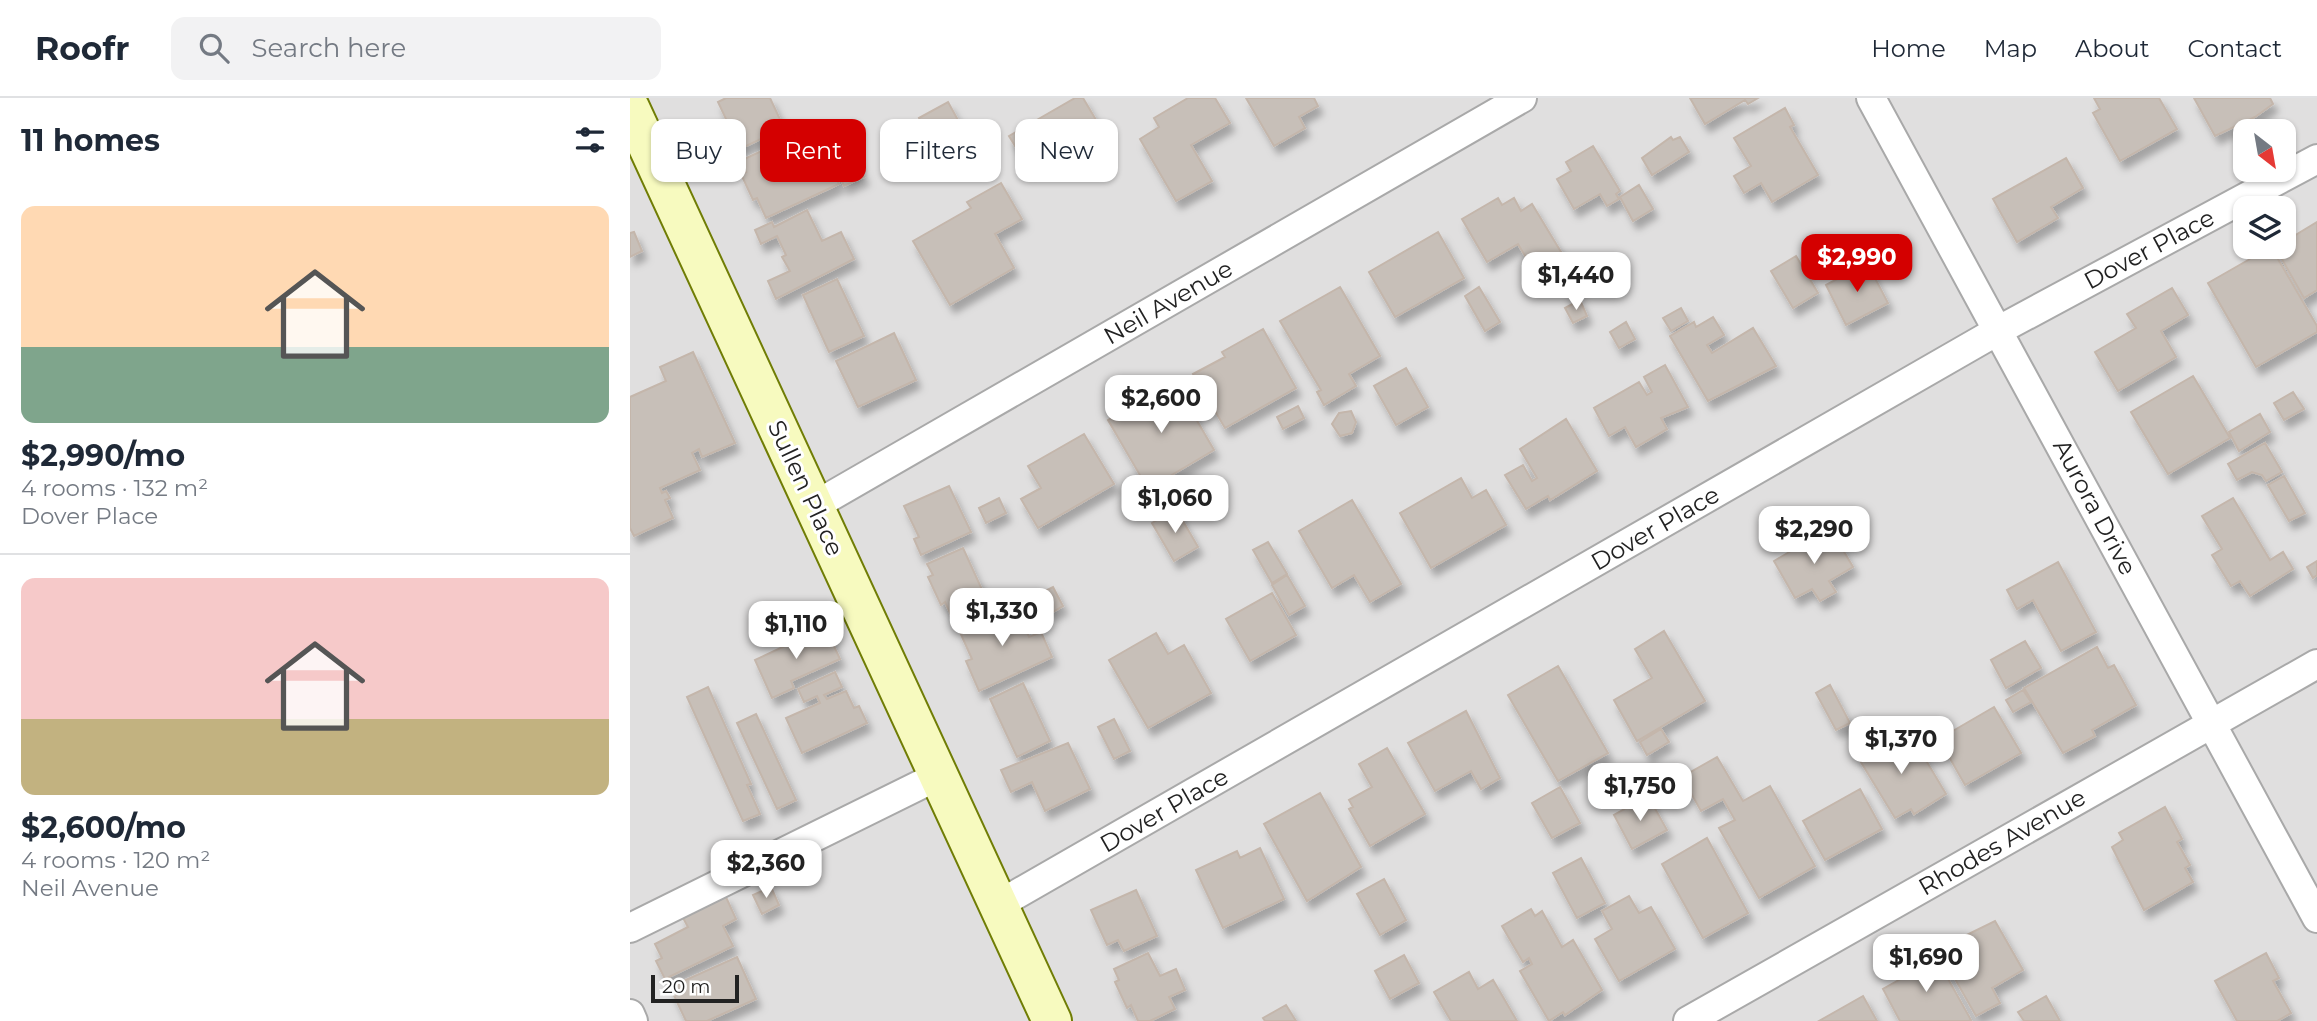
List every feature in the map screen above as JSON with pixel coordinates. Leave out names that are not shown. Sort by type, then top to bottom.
[{"type":"street","name":"Neil Avenue","points":[[814,506],[1522,98]]},
{"type":"street","name":"Aurora Drive","points":[[1871,98],[2317,918]]},
{"type":"street","name":"Sullen Place","points":[[630,108],[1052,1021]]},
{"type":"street","name":"Dover Place","points":[[998,905],[1999,330],[2317,159]]},
{"type":"street","name":"Rhodes Avenue","points":[[1688,1021],[2317,664]]},
{"type":"street","points":[[630,928],[940,775]]},
{"type":"street","points":[[630,1014],[633,1021]]},
{"type":"shaded area","points":[[630,98],[2317,98],[2317,1021],[630,1021]]},
{"type":"building","points":[[726,98],[770,98],[780,119],[760,119],[760,139],[746,146],[746,119],[726,119],[718,102]]},
{"type":"building","points":[[1075,98],[1083,98],[1095,119],[1039,119]]},
{"type":"building","points":[[1188,98],[1215,98],[1230,123],[1191,145],[1212,181],[1176,201],[1140,139],[1159,127],[1154,118]]},
{"type":"building","points":[[1246,98],[1314,98],[1318,106],[1299,117],[1305,128],[1274,146]]},
{"type":"building","points":[[1690,98],[1758,98],[1748,104],[1745,100],[1705,124]]},
{"type":"building","points":[[2094,98],[2159,98],[2177,129],[2120,161],[2093,113],[2100,109]]},
{"type":"building","points":[[2194,98],[2270,98],[2273,104],[2255,117],[2233,119],[2233,127],[2215,136]]},
{"type":"building","points":[[948,102],[957,119],[920,119]]},
{"type":"building","points":[[1785,108],[1794,125],[1790,127],[1818,175],[1772,202],[1761,183],[1744,193],[1734,176],[1751,166],[1734,138]]},
{"type":"building","points":[[1015,133],[1015,146],[1009,136]]},
{"type":"building","points":[[1671,137],[1673,140],[1680,137],[1689,152],[1652,175],[1642,158]]},
{"type":"building","points":[[1593,146],[1620,191],[1616,194],[1619,199],[1607,206],[1600,194],[1574,209],[1557,179],[1571,171],[1566,162]]},
{"type":"building","points":[[760,152],[760,182],[839,184],[766,218],[757,198],[753,200],[745,182],[746,158]]},
{"type":"building","points":[[2066,158],[2083,188],[2051,207],[2058,218],[2017,242],[1993,199]]},
{"type":"building","points":[[1001,183],[1022,219],[995,234],[1014,268],[950,305],[913,241],[971,208],[967,202]]},
{"type":"building","points":[[1639,185],[1653,209],[1633,221],[1620,197]]},
{"type":"building","points":[[1498,198],[1502,205],[1514,198],[1521,211],[1532,204],[1561,252],[1533,269],[1518,244],[1487,262],[1462,219]]},
{"type":"building","points":[[807,210],[822,241],[841,232],[854,259],[776,299],[768,281],[790,271],[782,257],[786,255],[777,236],[761,244],[755,230],[772,222],[774,227]]},
{"type":"building","points":[[2317,222],[2317,290],[2304,298],[2282,259],[2296,259],[2296,235]]},
{"type":"building","points":[[634,232],[642,251],[630,257],[630,233]]},
{"type":"building","points":[[1438,232],[1464,278],[1395,317],[1369,272]]},
{"type":"building","points":[[1796,256],[1818,293],[1793,308],[1771,271]]},
{"type":"building","points":[[2250,259],[2278,259],[2317,326],[2317,332],[2256,367],[2208,283]]},
{"type":"building","points":[[1867,263],[1888,303],[1846,325],[1826,285]]},
{"type":"building","points":[[837,279],[864,336],[829,352],[803,295]]},
{"type":"building","points":[[1340,287],[1380,356],[1349,374],[1356,386],[1324,405],[1317,392],[1321,390],[1280,321]]},
{"type":"building","points":[[1479,287],[1500,322],[1485,331],[1465,296]]},
{"type":"building","points":[[2172,288],[2188,315],[2161,331],[2176,357],[2118,391],[2095,352],[2136,328],[2127,314]]},
{"type":"building","points":[[1580,300],[1587,316],[1573,323],[1565,308]]},
{"type":"building","points":[[1681,308],[1688,321],[1671,331],[1663,318]]},
{"type":"building","points":[[1713,317],[1724,335],[1707,345],[1712,353],[1753,328],[1776,366],[1708,401],[1670,336],[1694,322],[1696,327]]},
{"type":"building","points":[[1626,322],[1635,339],[1619,348],[1610,332]]},
{"type":"building","points":[[1263,329],[1296,388],[1225,428],[1193,374],[1225,357],[1222,352]]},
{"type":"building","points":[[894,333],[916,380],[858,407],[836,361]]},
{"type":"building","points":[[693,352],[735,443],[702,457],[699,449],[692,453],[700,470],[660,488],[662,493],[666,491],[670,498],[665,500],[673,518],[634,536],[630,528],[630,397],[666,381],[660,367]]},
{"type":"building","points":[[1665,365],[1688,407],[1661,418],[1667,429],[1636,447],[1625,427],[1609,436],[1594,408],[1639,382],[1647,395],[1652,392],[1644,377]]},
{"type":"building","points":[[1406,368],[1428,407],[1396,425],[1374,386]]},
{"type":"building","points":[[2193,376],[2230,438],[2168,474],[2131,412]]},
{"type":"building","points":[[1174,381],[1214,450],[1148,489],[1108,420]]},
{"type":"building","points":[[2293,392],[2304,409],[2284,420],[2274,403]]},
{"type":"building","points":[[1298,406],[1304,418],[1283,429],[1277,417]]},
{"type":"building","points":[[1351,411],[1356,422],[1352,433],[1340,436],[1332,424],[1339,413]]},
{"type":"building","points":[[2260,414],[2270,432],[2239,451],[2229,432]]},
{"type":"building","points":[[1566,419],[1597,471],[1550,500],[1548,496],[1526,509],[1505,475],[1523,465],[1532,481],[1537,478],[1520,449]]},
{"type":"building","points":[[1084,434],[1114,484],[1038,528],[1021,499],[1041,488],[1028,466]]},
{"type":"building","points":[[2265,443],[2282,472],[2266,481],[2262,475],[2252,472],[2237,480],[2228,464]]},
{"type":"building","points":[[2284,476],[2305,513],[2289,521],[2268,485]]},
{"type":"building","points":[[1461,478],[1472,498],[1486,490],[1506,525],[1431,568],[1400,513]]},
{"type":"building","points":[[949,486],[971,532],[921,555],[914,539],[919,537],[904,506]]},
{"type":"building","points":[[999,498],[1006,513],[986,523],[979,508]]},
{"type":"building","points":[[2233,498],[2270,560],[2283,552],[2293,569],[2250,596],[2240,581],[2231,586],[2212,555],[2222,549],[2202,516]]},
{"type":"building","points":[[1352,500],[1401,584],[1370,602],[1354,575],[1332,588],[1299,531]]},
{"type":"building","points":[[1176,509],[1198,547],[1174,561],[1152,523]]},
{"type":"building","points":[[1830,528],[1853,567],[1829,581],[1836,592],[1820,601],[1812,589],[1795,598],[1774,561]]},
{"type":"building","points":[[1268,542],[1287,574],[1272,583],[1253,550]]},
{"type":"building","points":[[963,548],[989,605],[954,622],[945,602],[941,605],[928,577],[933,575],[927,564]]},
{"type":"building","points":[[2317,561],[2317,575],[2313,578],[2307,567]]},
{"type":"building","points":[[2058,562],[2096,632],[2061,651],[2033,600],[2017,609],[2007,590]]},
{"type":"building","points":[[1287,575],[1305,606],[1289,615],[1272,585]]},
{"type":"building","points":[[1053,587],[1063,606],[1051,613],[1041,593]]},
{"type":"building","points":[[1272,593],[1296,635],[1250,661],[1226,619]]},
{"type":"building","points":[[1015,605],[1029,637],[1041,632],[1052,657],[979,691],[966,661],[972,659],[959,630]]},
{"type":"building","points":[[825,627],[840,659],[791,681],[794,688],[772,698],[755,660]]},
{"type":"building","points":[[1664,631],[1705,701],[1637,741],[1614,700],[1652,678],[1635,649]]},
{"type":"building","points":[[1156,633],[1168,654],[1184,645],[1211,693],[1148,728],[1109,660]]},
{"type":"building","points":[[2025,641],[2041,668],[2006,688],[1991,660]]},
{"type":"building","points":[[2097,647],[2108,668],[2114,665],[2136,705],[2092,730],[2095,736],[2063,753],[2024,688]]},
{"type":"building","points":[[1558,666],[1608,753],[1558,781],[1508,695]]},
{"type":"building","points":[[835,672],[842,687],[824,695],[827,699],[846,691],[854,708],[859,706],[867,723],[802,753],[786,718],[820,703],[817,696],[804,702],[798,689]]},
{"type":"building","points":[[1023,683],[1050,741],[1017,757],[990,699]]},
{"type":"building","points":[[1830,685],[1850,723],[1836,730],[1816,693]]},
{"type":"building","points":[[708,687],[751,784],[747,785],[760,814],[743,821],[687,697]]},
{"type":"building","points":[[2023,690],[2031,702],[2013,712],[2006,700]]},
{"type":"building","points":[[1994,707],[2021,753],[1965,785],[1939,739]]},
{"type":"building","points":[[1466,711],[1500,778],[1481,789],[1471,771],[1435,791],[1408,743]]},
{"type":"building","points":[[756,714],[796,800],[777,809],[737,723]]},
{"type":"building","points":[[1114,719],[1130,751],[1114,759],[1098,727]]},
{"type":"building","points":[[1661,729],[1669,742],[1647,755],[1640,742]]},
{"type":"building","points":[[1891,734],[1901,750],[1915,742],[1946,794],[1914,814],[1911,809],[1895,818],[1856,754]]},
{"type":"building","points":[[1068,743],[1090,789],[1045,811],[1032,782],[1011,792],[1001,770]]},
{"type":"building","points":[[1387,748],[1425,814],[1370,846],[1349,809],[1353,807],[1349,800],[1372,787],[1359,764]]},
{"type":"building","points":[[1717,757],[1743,801],[1770,786],[1815,866],[1759,898],[1719,828],[1735,820],[1723,799],[1701,811],[1682,777]]},
{"type":"building","points":[[1560,787],[1580,823],[1552,838],[1532,803]]},
{"type":"building","points":[[1860,789],[1882,829],[1825,860],[1803,821]]},
{"type":"building","points":[[1320,793],[1361,867],[1307,901],[1264,824]]},
{"type":"building","points":[[1648,796],[1667,830],[1632,849],[1614,815]]},
{"type":"building","points":[[2165,807],[2182,839],[2177,842],[2190,865],[2185,868],[2193,882],[2144,910],[2112,847],[2123,840],[2119,833]]},
{"type":"building","points":[[1707,838],[1748,913],[1703,938],[1662,864]]},
{"type":"building","points":[[1260,848],[1284,899],[1223,928],[1196,870],[1237,851],[1240,858]]},
{"type":"building","points":[[1581,858],[1605,903],[1577,918],[1553,873]]},
{"type":"building","points":[[1384,879],[1406,920],[1380,935],[1357,894]]},
{"type":"building","points":[[771,887],[779,905],[762,914],[753,895]]},
{"type":"building","points":[[1136,890],[1157,936],[1124,951],[1118,940],[1107,945],[1091,910]]},
{"type":"building","points":[[725,895],[736,919],[723,926],[733,946],[665,979],[656,961],[662,958],[655,944],[688,927],[682,916]]},
{"type":"building","points":[[1629,896],[1639,913],[1651,907],[1675,949],[1619,981],[1595,939],[1612,929],[1602,911]]},
{"type":"building","points":[[1531,909],[1535,916],[1542,911],[1562,947],[1573,940],[1602,990],[1565,1015],[1563,1012],[1549,1021],[1520,971],[1532,964],[1529,958],[1523,962],[1502,926]]},
{"type":"building","points":[[1995,921],[2023,970],[1992,988],[2000,1003],[1976,1016],[1938,949]]},
{"type":"building","points":[[1933,952],[1971,1020],[1900,1021],[1883,989],[1906,976],[1902,970]]},
{"type":"building","points":[[1148,953],[1160,976],[1176,969],[1185,990],[1169,997],[1175,1009],[1150,1021],[1138,1021],[1131,1005],[1127,1008],[1115,982],[1119,980],[1114,969]]},
{"type":"building","points":[[2266,953],[2279,978],[2273,981],[2291,1013],[2277,1021],[2237,1021],[2215,981]]},
{"type":"building","points":[[1404,955],[1419,983],[1390,999],[1375,971]]},
{"type":"building","points":[[737,957],[756,999],[707,1021],[686,1021],[670,987]]},
{"type":"building","points":[[1469,972],[1478,989],[1493,980],[1517,1021],[1451,1021],[1434,992]]},
{"type":"building","points":[[1863,996],[1877,1021],[1819,1021]]},
{"type":"building","points":[[2046,996],[2060,1021],[2024,1021],[2018,1012]]},
{"type":"building","points":[[1286,1005],[1296,1021],[1265,1021],[1263,1018]]}]
